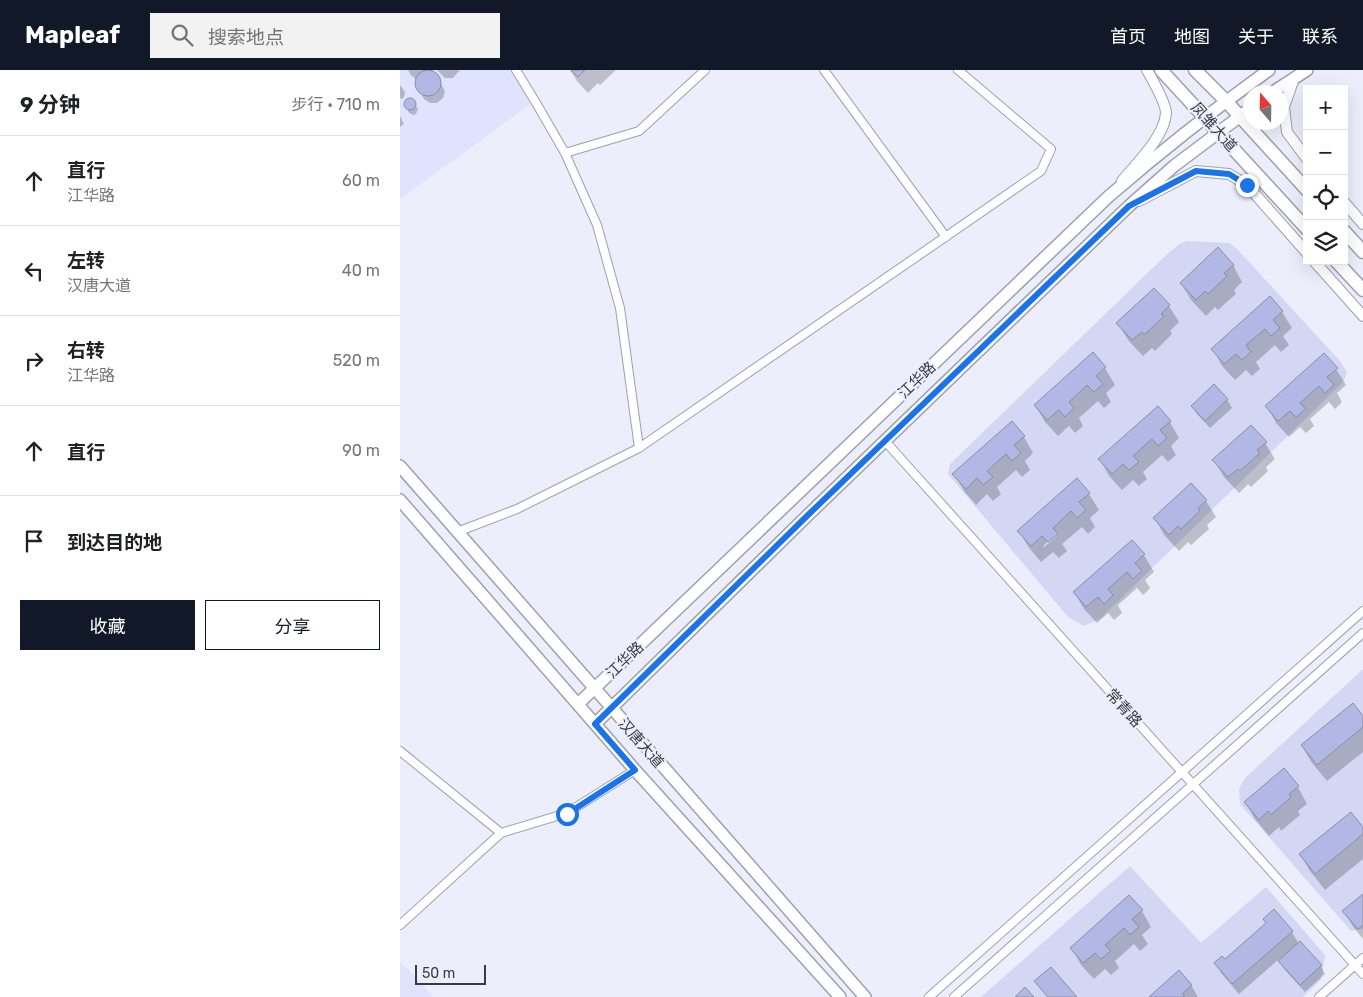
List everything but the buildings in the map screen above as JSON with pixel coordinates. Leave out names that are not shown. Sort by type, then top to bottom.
[{"type":"main road","name":"凤雏大道","points":[[1161,70],[1303,225]]},
{"type":"main road","name":"凤雏大道","points":[[1196,70],[1303,186]]},
{"type":"main road","name":"江华路","points":[[578,704],[1108,197],[1159,153],[1269,70]]},
{"type":"main road","points":[[1284,85],[1307,70]]},
{"type":"main road","name":"江华路","points":[[595,724],[1129,206],[1174,166],[1243,114]]},
{"type":"main road","points":[[1348,235],[1363,252]]},
{"type":"main road","points":[[1340,265],[1363,290]]},
{"type":"main road","name":"汉唐大道","points":[[400,466],[864,997]]},
{"type":"main road","name":"汉唐大道","points":[[400,500],[635,770],[840,997]]},
{"type":"street","points":[[516,70],[565,153],[597,226],[620,308],[639,448]]},
{"type":"street","points":[[565,153],[639,131],[705,70]]},
{"type":"street","points":[[824,70],[946,237]]},
{"type":"street","points":[[457,532],[517,509],[639,448],[1041,171],[1051,149],[958,70]]},
{"type":"street","points":[[1140,70],[1156,86]]},
{"type":"street","points":[[1108,197],[1158,137],[1166,112],[1156,86],[1146,70]]},
{"type":"street","points":[[1294,78],[1284,107],[1287,132],[1303,156]]},
{"type":"street","points":[[1129,206],[1196,171],[1229,174],[1247,185],[1303,248]]},
{"type":"street","points":[[1264,183],[1276,218]]},
{"type":"street","points":[[1348,207],[1363,224]]},
{"type":"street","points":[[1318,265],[1363,316]]},
{"type":"street","name":"常青路","points":[[885,441],[1363,974]]},
{"type":"street","points":[[929,997],[1363,611]]},
{"type":"street","points":[[954,997],[1363,633]]},
{"type":"street","points":[[400,751],[501,833]]},
{"type":"street","points":[[400,926],[501,833],[567,814],[635,770]]},
{"type":"street","points":[[1319,997],[1363,958]]},
{"type":"shaded area","points":[[400,70],[516,70],[535,101],[400,199]]},
{"type":"shaded area","points":[[1187,241],[1229,243],[1237,249],[1341,362],[1347,373],[1343,382],[1100,619],[1084,626],[1068,617],[948,474],[950,464],[1164,257],[1179,244]]},
{"type":"shaded area","points":[[1363,669],[1363,929],[1351,931],[1240,804],[1239,789],[1245,778]]},
{"type":"shaded area","points":[[1130,866],[1201,943],[1266,887],[1325,955],[1321,980],[1303,997],[981,997]]},
{"type":"shaded area","points":[[400,962],[412,973],[433,997],[400,997]]},
{"type":"route","points":[[567,814],[635,770],[595,724],[809,514],[1129,206],[1196,171],[1229,174],[1247,185]]}]
